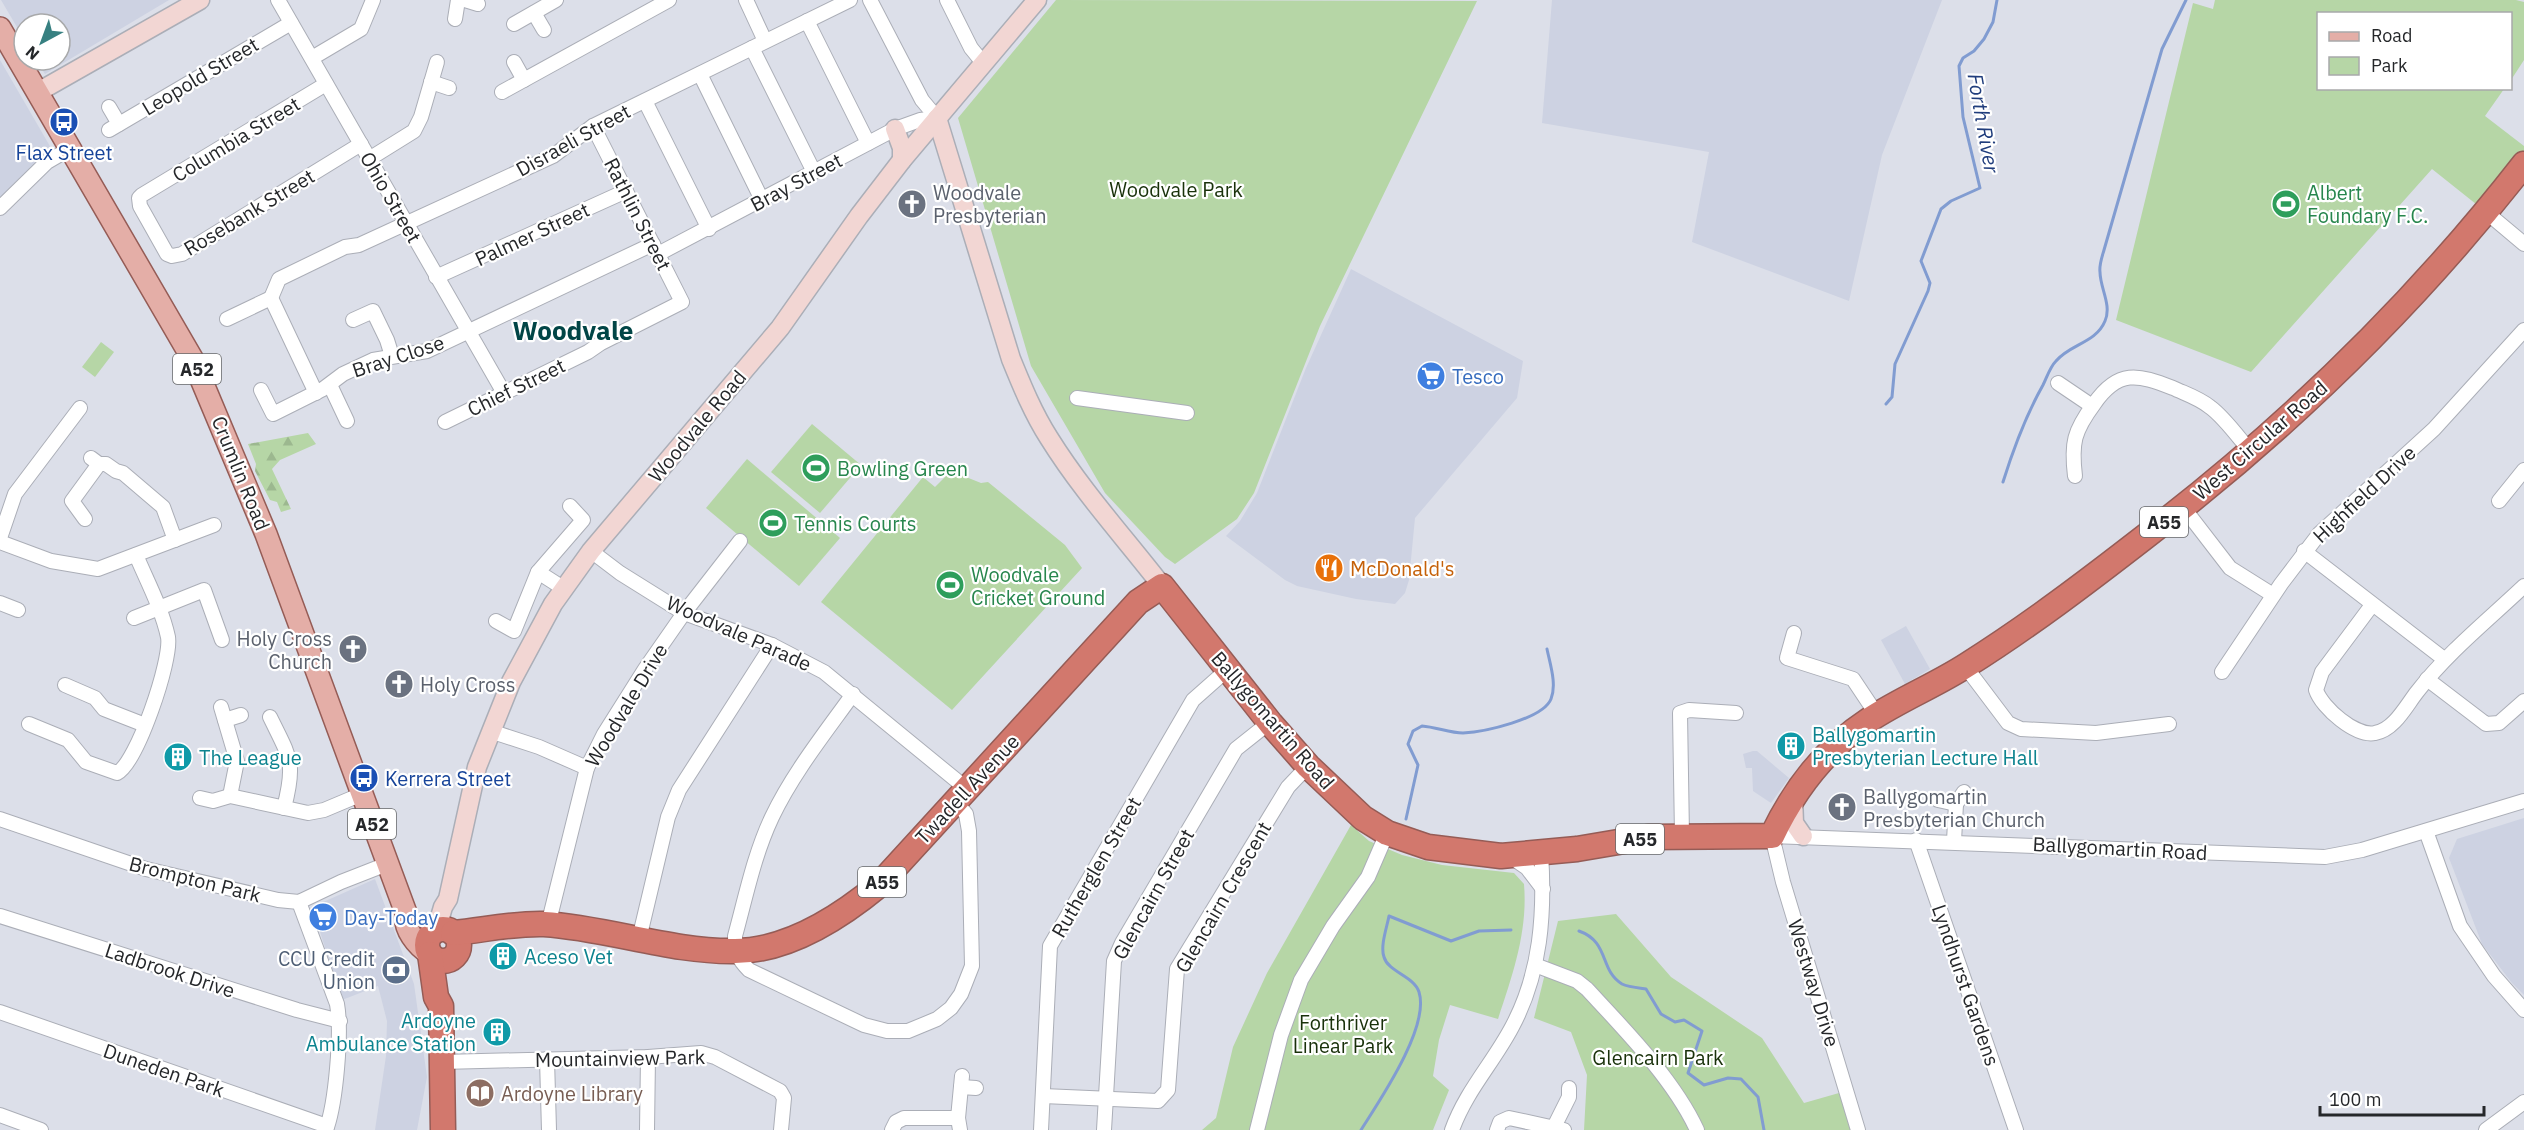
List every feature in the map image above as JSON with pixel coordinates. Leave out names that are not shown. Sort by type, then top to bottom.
[{"type":"highway","name":"West Circular Road","points":[[1772,836],[1793,797],[1828,754],[1855,730],[1877,715],[1965,666],[2045,611],[2183,507],[2250,451],[2361,349],[2486,212],[2524,164]]},
{"type":"highway","name":"Ballygomartin Road","points":[[1162,586],[1308,766],[1363,818],[1388,833],[1428,847],[1466,854],[1510,856],[1648,837],[1772,836]]},
{"type":"highway","name":"Twadell Avenue","points":[[444,943],[475,939],[495,929],[518,923],[548,925],[639,939],[742,960],[767,947],[796,937],[858,902],[879,885],[1138,602],[1162,586]]},
{"type":"highway","points":[[443,1130],[441,1006],[436,996],[444,943]]},
{"type":"main road","points":[[39,92],[200,0]]},
{"type":"main road","name":"Woodvale Road","points":[[444,943],[443,907],[448,899],[470,791],[490,731],[524,656],[563,588],[591,551],[780,328],[858,216],[902,160],[1037,0]]},
{"type":"main road","name":"Crumlin Road","points":[[0,28],[173,322],[198,370],[266,534],[406,913],[444,943]]},
{"type":"main road","name":"Ballygomartin Road","points":[[938,118],[1011,359],[1022,388],[1048,437],[1072,474],[1162,586]]},
{"type":"main road","points":[[895,129],[902,148],[902,160]]},
{"type":"main road","points":[[1793,797],[1794,823],[1803,836]]},
{"type":"street","name":"Ohio Street","points":[[278,0],[504,393]]},
{"type":"street","points":[[312,58],[361,29],[366,22],[373,0]]},
{"type":"street","points":[[455,20],[458,0]]},
{"type":"street","points":[[514,24],[556,0]]},
{"type":"street","points":[[502,92],[669,0]]},
{"type":"street","points":[[746,0],[765,41]]},
{"type":"street","name":"Disraeli Street","points":[[271,298],[279,279],[315,254],[359,245],[558,153],[593,126],[850,0]]},
{"type":"street","points":[[870,0],[922,100],[938,118]]},
{"type":"street","points":[[947,0],[971,48],[984,64]]},
{"type":"street","points":[[534,13],[544,30]]},
{"type":"street","points":[[807,21],[868,143]]},
{"type":"street","name":"Leopold Street","points":[[109,108],[114,127],[291,22]]},
{"type":"street","points":[[752,48],[814,172]]},
{"type":"street","points":[[514,62],[524,80]]},
{"type":"street","points":[[369,159],[414,131],[421,117],[437,63]]},
{"type":"street","points":[[700,74],[762,200]]},
{"type":"street","points":[[431,82],[449,88]]},
{"type":"street","name":"Columbia Street","points":[[145,193],[326,84]]},
{"type":"street","points":[[645,101],[709,229]]},
{"type":"street","name":"Bray Street","points":[[468,332],[655,249],[709,229],[895,129],[920,120],[938,118]]},
{"type":"street","name":"Rathlin Street","points":[[593,126],[682,302]]},
{"type":"street","name":"Rosebank Street","points":[[145,193],[139,198],[140,206],[167,254],[177,256],[361,144]]},
{"type":"street","points":[[0,208],[47,162],[71,148]]},
{"type":"street","name":"Palmer Street","points":[[436,277],[626,191]]},
{"type":"street","points":[[2486,212],[2524,244]]},
{"type":"street","points":[[227,319],[271,298],[316,393]]},
{"type":"street","name":"Chief Street","points":[[445,422],[588,352],[601,343],[682,302]]},
{"type":"street","points":[[353,320],[373,311],[392,356]]},
{"type":"street","name":"Highfield Drive","points":[[2222,672],[2273,595],[2319,534],[2434,429],[2518,348],[2524,330]]},
{"type":"street","name":"Bray Close","points":[[261,390],[273,414],[316,393],[330,385],[342,374],[356,368],[392,356],[419,354],[468,332]]},
{"type":"street","points":[[2075,476],[2072,451],[2075,434],[2092,406],[2109,385],[2121,378],[2134,376],[2148,378],[2198,399],[2212,408],[2250,451]]},
{"type":"street","points":[[2058,383],[2092,406]]},
{"type":"street","name":"Bray Close","points":[[330,385],[347,421]]},
{"type":"street","points":[[1077,398],[1187,412]]},
{"type":"street","points":[[80,408],[15,494],[0,540],[51,561],[98,569],[213,525]]},
{"type":"street","points":[[85,519],[72,501],[95,461],[123,473],[163,507],[176,540]]},
{"type":"street","points":[[2499,501],[2524,470]]},
{"type":"street","points":[[496,621],[514,631],[538,572],[584,520],[570,506]]},
{"type":"street","points":[[2183,507],[2230,568],[2273,595]]},
{"type":"street","name":"Woodvale Drive","points":[[548,925],[586,768],[604,734],[684,613],[740,541]]},
{"type":"street","name":"Woodvale Parade","points":[[591,551],[620,573],[684,613],[772,645],[824,672],[853,694],[961,795]]},
{"type":"street","points":[[2304,551],[2444,659]]},
{"type":"street","points":[[29,724],[68,740],[86,762],[117,773],[124,770],[146,725],[167,663],[168,637],[159,608],[136,555]]},
{"type":"street","points":[[538,572],[563,588]]},
{"type":"street","points":[[2372,605],[2322,672],[2316,690],[2323,704],[2360,733],[2375,733],[2391,724],[2444,659],[2524,586]]},
{"type":"street","points":[[134,618],[204,590],[222,640]]},
{"type":"street","points":[[0,603],[18,610]]},
{"type":"street","points":[[1794,633],[1787,658],[1853,679],[1877,715]]},
{"type":"street","points":[[639,939],[668,817],[679,790],[772,645]]},
{"type":"street","points":[[1965,666],[2008,723],[2021,729],[2096,733],[2169,724]]},
{"type":"street","name":"Rutherglen Street","points":[[1041,1130],[1050,946],[1193,700],[1228,669]]},
{"type":"street","points":[[2427,680],[2486,724],[2499,723],[2524,701]]},
{"type":"street","points":[[65,685],[94,698],[104,709],[146,725]]},
{"type":"street","points":[[853,694],[804,762],[772,816],[748,884],[735,936],[742,960],[864,1025],[887,1031],[908,1031],[937,1019],[951,1008],[961,994],[972,966],[969,831],[961,795]]},
{"type":"street","points":[[1682,835],[1680,713],[1689,710],[1736,712]]},
{"type":"street","points":[[228,797],[237,761],[223,713],[241,715]]},
{"type":"street","points":[[270,717],[284,763],[292,778],[284,808]]},
{"type":"street","name":"Glencairn Street","points":[[1104,1130],[1114,961],[1236,749],[1270,722]]},
{"type":"street","points":[[490,731],[539,747],[586,768]]},
{"type":"street","name":"Glencairn Crescent","points":[[1042,1096],[1158,1101],[1168,1090],[1177,969],[1287,787],[1308,766]]},
{"type":"street","points":[[1954,841],[1956,804],[1964,792]]},
{"type":"street","points":[[200,798],[213,801],[228,797],[309,813],[324,810],[362,794]]},
{"type":"street","points":[[1938,800],[1956,804]]},
{"type":"street","name":"Ballygomartin Road","points":[[1772,836],[1954,841],[2318,857],[2351,853],[2524,801]]},
{"type":"street","name":"Brompton Park","points":[[0,819],[146,869],[278,900],[299,902]]},
{"type":"street","points":[[2426,831],[2460,926],[2494,976],[2524,1010]]},
{"type":"street","points":[[1257,1130],[1281,1035],[1301,980],[1333,926],[1368,877],[1388,833]]},
{"type":"street","name":"Westway Drive","points":[[1772,836],[1783,882],[1858,1130]]},
{"type":"street","name":"Lyndhurst Gardens","points":[[1916,840],[2016,1130]]},
{"type":"street","points":[[1452,1130],[1466,1098],[1512,1028],[1535,965],[1542,917],[1541,853]]},
{"type":"street","points":[[1510,856],[1527,868],[1543,889]]},
{"type":"street","points":[[327,1128],[340,1021],[337,1004],[299,902],[387,864]]},
{"type":"street","name":"Ladbrook Drive","points":[[0,916],[297,1010],[340,1021]]},
{"type":"street","points":[[1535,965],[1569,977],[1587,989],[1673,1088],[1688,1109],[1697,1130]]},
{"type":"street","name":"Duneden Park","points":[[0,1012],[327,1128]]},
{"type":"street","name":"Mountainview Park","points":[[442,1062],[648,1057],[701,1053],[715,1057],[775,1086],[784,1098],[781,1130]]},
{"type":"street","points":[[647,1130],[648,1057]]},
{"type":"street","points":[[547,1059],[549,1130]]},
{"type":"street","points":[[892,1130],[896,1122],[904,1118],[959,1124],[962,1081],[976,1088]]},
{"type":"street","points":[[1497,1130],[1500,1122],[1509,1118],[1559,1129],[1569,1097],[1569,1088]]},
{"type":"street","points":[[2486,1130],[2524,1102]]},
{"type":"street","points":[[0,1115],[41,1130]]},
{"type":"shaded area","points":[[1,0],[169,0],[72,58],[72,12],[12,12],[12,19]]},
{"type":"shaded area","points":[[1552,0],[1942,0],[1882,155],[1849,301],[1692,242],[1709,152],[1542,123]]},
{"type":"shaded area","points":[[0,60],[51,148],[0,199]]},
{"type":"shaded area","points":[[1351,269],[1523,361],[1517,398],[1415,518],[1409,580],[1405,593],[1395,604],[1356,599],[1297,586],[1285,580],[1226,536],[1240,521],[1257,493],[1306,368]]},
{"type":"shaded area","points":[[1906,626],[1930,669],[1905,684],[1881,640]]},
{"type":"shaded area","points":[[1757,751],[1789,778],[1771,803],[1753,791],[1752,768],[1746,768],[1743,754]]},
{"type":"shaded area","points":[[2524,818],[2524,995],[2482,944],[2449,858],[2457,839]]},
{"type":"shaded area","points":[[375,879],[414,984],[427,1077],[417,1130],[375,1130],[386,1056],[387,1021],[378,986],[342,1000],[312,907]]},
{"type":"green space","name":"Woodvale Park","points":[[1056,0],[1477,1],[1320,326],[1254,493],[1237,519],[1175,564],[1165,557],[1105,493],[1031,366],[958,118]]},
{"type":"green space","points":[[2215,0],[2516,0],[2524,2],[2524,60],[2512,78],[2512,12],[2317,12],[2317,90],[2503,90],[2485,116],[2524,146],[2524,164],[2486,212],[2432,169],[2251,372],[2116,320],[2193,3],[2213,9]]},
{"type":"green space","points":[[101,342],[114,352],[95,377],[82,367]]},
{"type":"green space","name":"Bowling Green","points":[[812,424],[861,465],[820,513],[771,472]]},
{"type":"green space","points":[[308,433],[316,444],[280,460],[272,469],[291,509],[281,512],[277,502],[270,500],[255,471],[256,464],[248,444]]},
{"type":"green space","name":"Tennis Courts","points":[[747,459],[840,538],[799,586],[706,508]]},
{"type":"green space","name":"Woodvale Cricket Ground","points":[[951,471],[981,483],[988,482],[1065,545],[1082,568],[952,710],[821,602],[923,477],[935,487]]},
{"type":"green space","name":"Forthriver Linear Park","points":[[1351,825],[1369,841],[1402,855],[1442,865],[1514,873],[1524,884],[1524,919],[1521,936],[1514,969],[1498,1019],[1450,1005],[1439,1040],[1433,1076],[1449,1090],[1433,1130],[1202,1130],[1216,1118],[1233,1047],[1267,973]]},
{"type":"green space","name":"Glencairn Park","points":[[1616,914],[1671,977],[1762,1038],[1804,1103],[1839,1093],[1851,1130],[1584,1130],[1587,1075],[1571,1032],[1534,1018],[1558,921]]},
{"type":"waterway","name":"Forth River","points":[[1886,404],[1892,397],[1895,364],[1928,291],[1930,283],[1921,261],[1941,209],[1951,201],[1980,188],[1963,117],[1959,66],[1963,58],[1974,51],[1984,39],[1993,22],[1997,0]]},
{"type":"waterway","points":[[2003,482],[2025,421],[2052,366],[2062,355],[2096,334],[2105,321],[2107,309],[2101,278],[2101,261],[2162,49],[2186,0]]},
{"type":"waterway","name":"Forth River","points":[[1406,819],[1418,765],[1408,744],[1413,731],[1422,726],[1458,733],[1472,732],[1512,723],[1537,713],[1546,706],[1553,693],[1547,649]]},
{"type":"waterway","name":"Forth River","points":[[1361,1130],[1401,1063],[1417,1024],[1420,1007],[1419,992],[1416,987],[1390,967],[1384,957],[1383,942],[1389,916],[1451,941],[1479,931],[1511,930]]},
{"type":"waterway","points":[[1579,931],[1596,942],[1610,971],[1622,984],[1646,989],[1661,1014],[1675,1022],[1684,1020],[1702,1031],[1688,1073],[1704,1085],[1728,1078],[1741,1079],[1758,1097],[1764,1130]]},
{"type":"place","name":"Flax Street","points":[[64,122]]},
{"type":"place","name":"Woodvale Presbyterian","points":[[912,204]]},
{"type":"place","name":"Albert Foundary F.C.","points":[[2286,204]]},
{"type":"place","name":"Tesco","points":[[1431,376]]},
{"type":"place","name":"Bowling Green","points":[[816,468]]},
{"type":"place","name":"Tennis Courts","points":[[773,523]]},
{"type":"place","name":"McDonald's","points":[[1329,568]]},
{"type":"place","name":"Woodvale Cricket Ground","points":[[950,585]]},
{"type":"place","name":"Holy Cross Church","points":[[353,649]]},
{"type":"place","name":"Holy Cross","points":[[399,684]]},
{"type":"place","name":"Ballygomartin Presbyterian Lecture Hall","points":[[1791,746]]},
{"type":"place","name":"The League","points":[[178,757]]},
{"type":"place","name":"Kerrera Street","points":[[364,778]]},
{"type":"place","name":"Ballygomartin Presbyterian Church","points":[[1842,807]]},
{"type":"place","name":"Day-Today","points":[[323,917]]},
{"type":"place","name":"Aceso Vet","points":[[503,956]]},
{"type":"place","name":"CCU Credit Union","points":[[396,970]]},
{"type":"place","name":"Ardoyne Ambulance Station","points":[[497,1032]]},
{"type":"place","name":"Ardoyne Library","points":[[480,1093]]},
{"type":"district","name":"Woodvale","points":[[573,330]]}]
